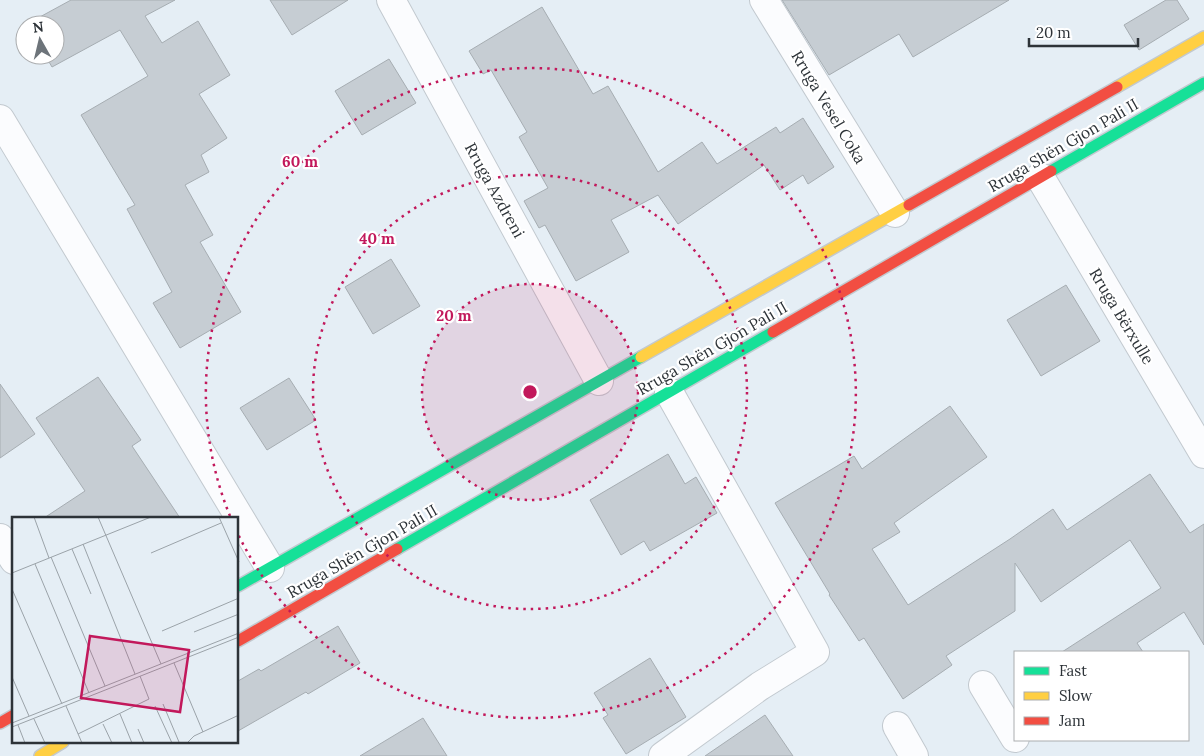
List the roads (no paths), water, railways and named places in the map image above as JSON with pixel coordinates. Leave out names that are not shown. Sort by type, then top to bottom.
[{"type":"street","name":"Rruga Azdreni","points":[[391,0],[599,381]]},
{"type":"street","name":"Rruga Vesel Coka","points":[[764,0],[895,213]]},
{"type":"street","name":"Rruga Shën Gjon Pali II","points":[[239,585],[1204,37]]},
{"type":"street","name":"Rruga Shën Gjon Pali II","points":[[239,640],[1204,83]]},
{"type":"street","points":[[0,119],[270,568]]},
{"type":"street","name":"Rruga Bërxulle","points":[[1040,177],[1204,454]]},
{"type":"street","points":[[663,756],[760,686],[815,652],[669,392]]},
{"type":"street","points":[[0,538],[12,557]]},
{"type":"street","points":[[983,685],[1014,736]]},
{"type":"street","points":[[0,723],[12,716]]},
{"type":"street","points":[[897,726],[914,756]]},
{"type":"street","points":[[1017,741],[1026,756]]},
{"type":"street","points":[[40,756],[60,744]]}]
